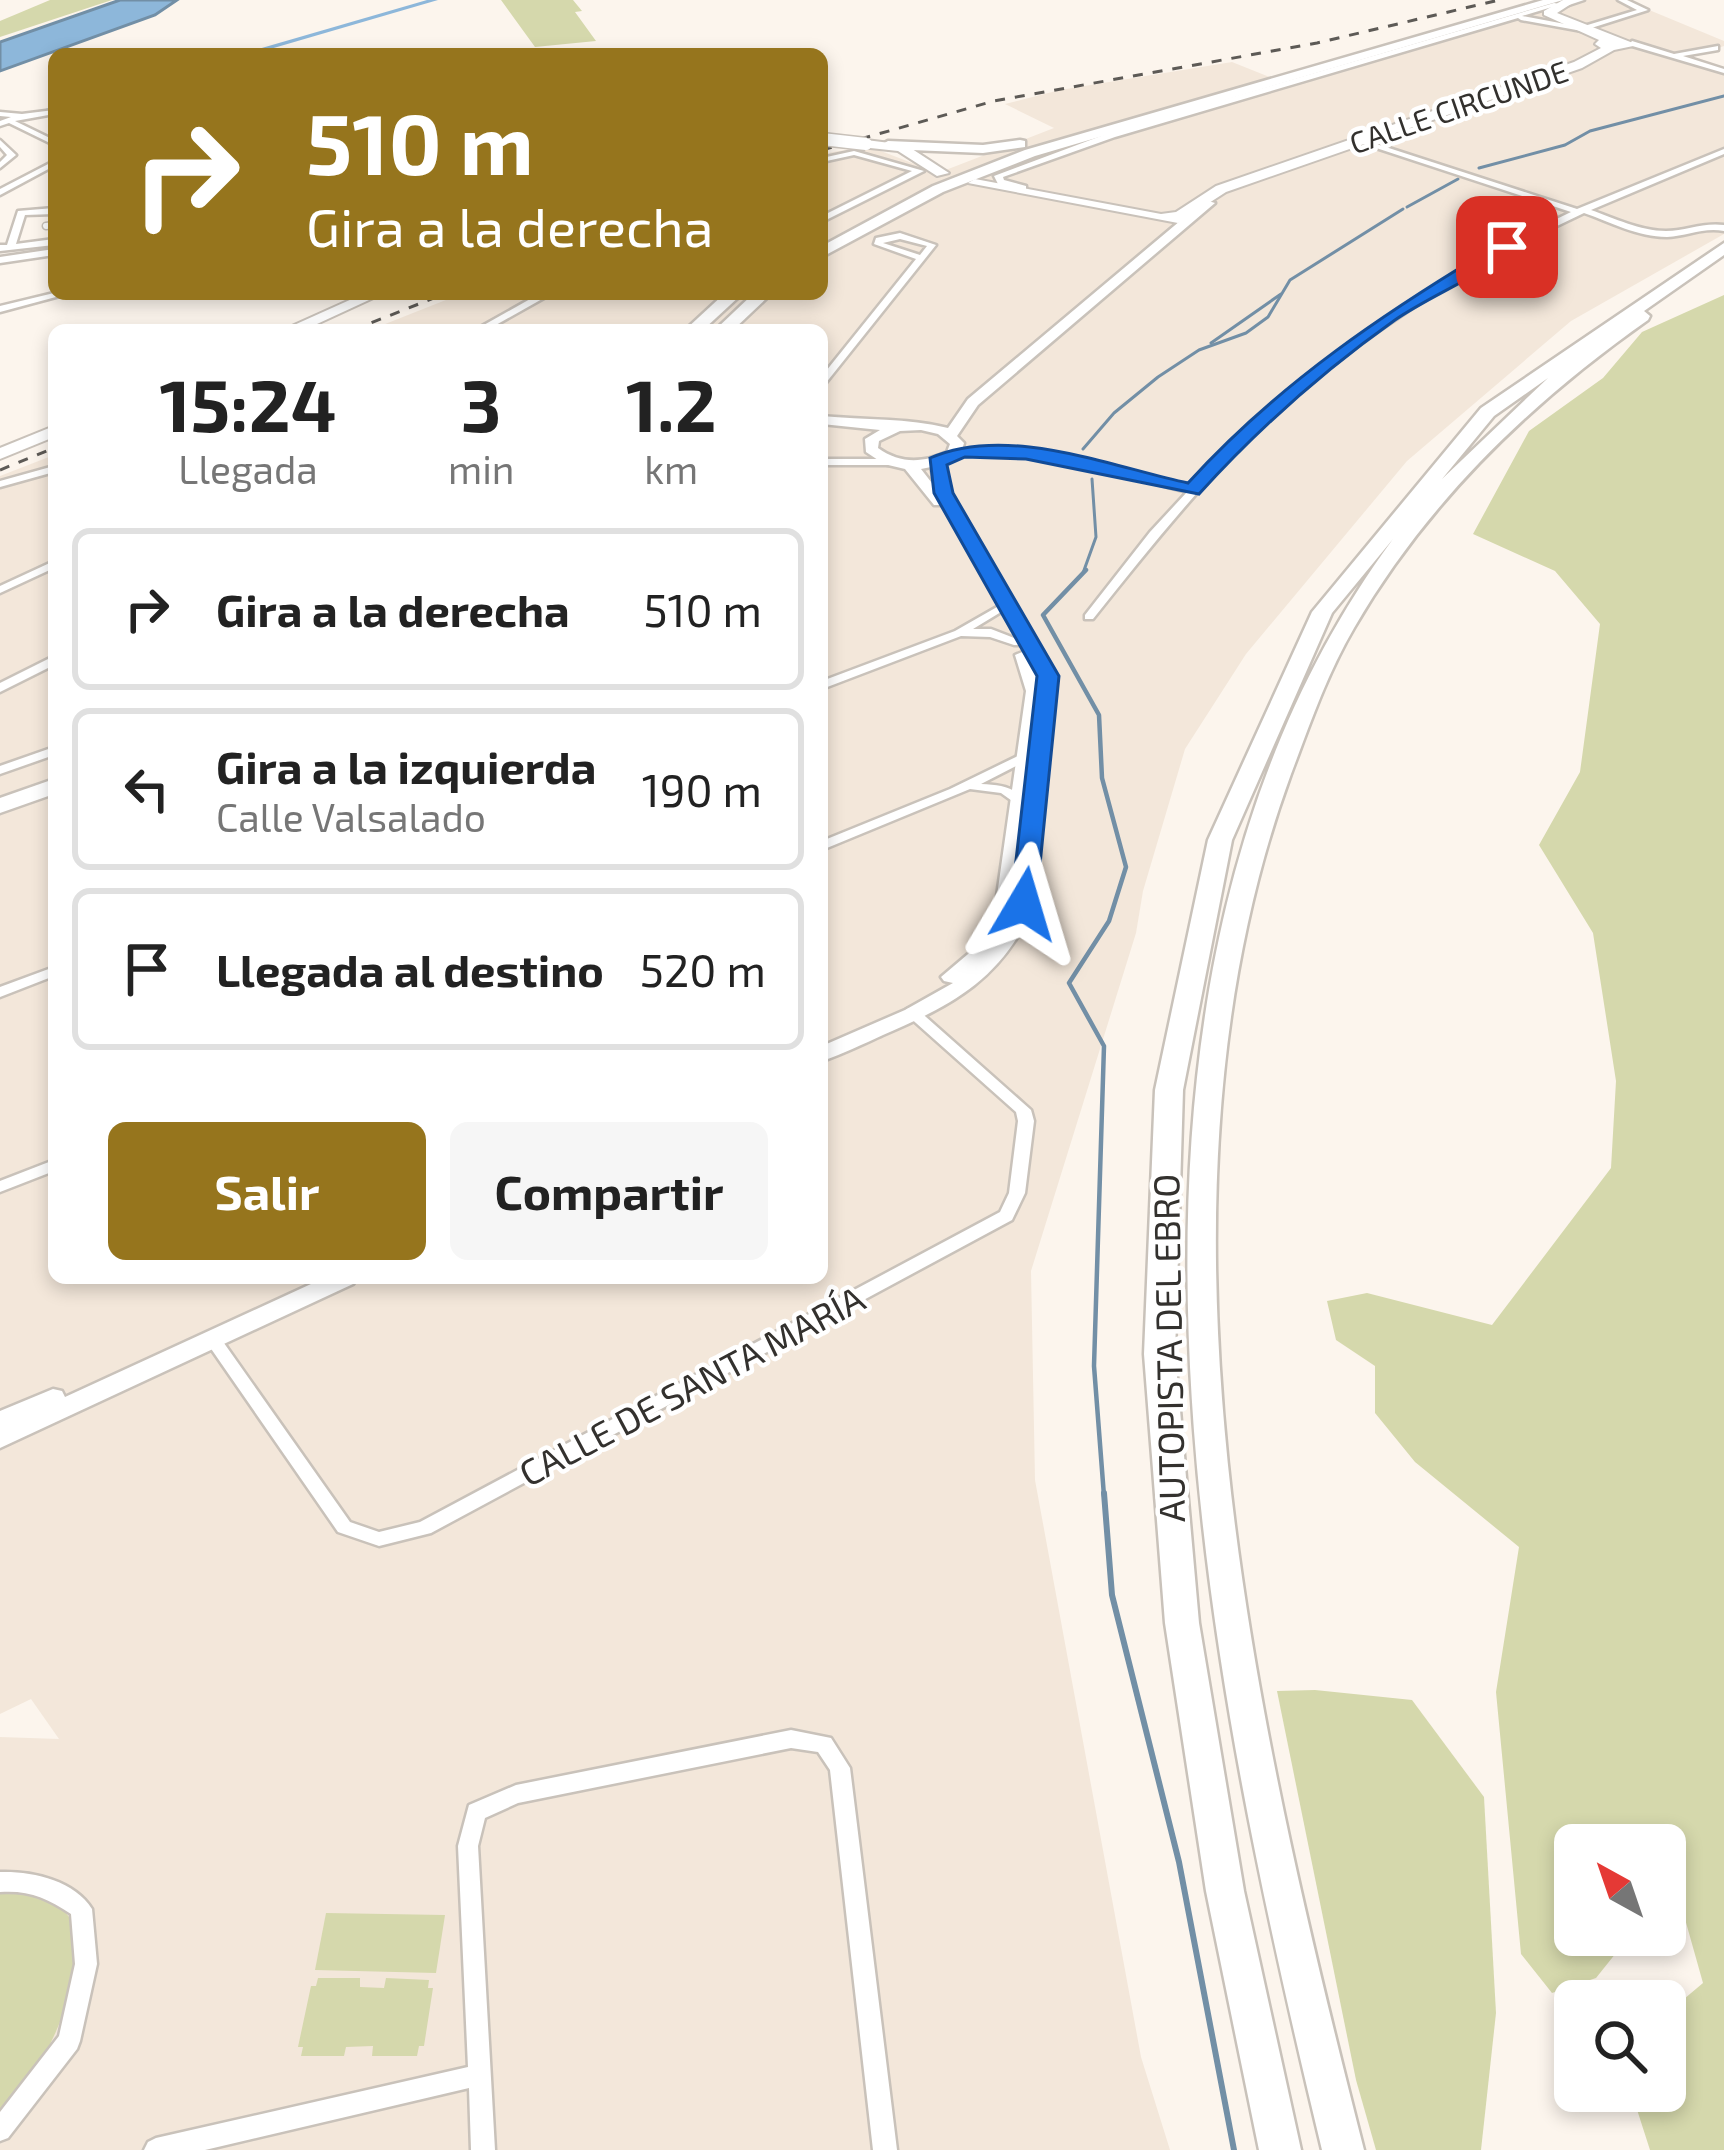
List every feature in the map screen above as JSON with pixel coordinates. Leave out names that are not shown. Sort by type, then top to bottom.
[{"type":"highway","points":[[828,243],[969,176],[1102,130],[1550,4]]},
{"type":"highway","points":[[828,243],[925,188],[1054,139],[1550,4]]},
{"type":"highway","points":[[1102,130],[1233,98]]},
{"type":"highway","points":[[888,146],[983,149],[1054,139]]},
{"type":"highway","name":"AUTOPISTA DEL EBRO","points":[[1280,2150],[1204,1770],[1169,1477],[1162,1188],[1175,1046],[1196,926],[1231,802],[1274,696],[1330,593],[1387,515],[1449,447],[1522,380],[1620,308],[1724,248]]},
{"type":"highway","name":"AUTOPISTA DEL EBRO","points":[[1343,2150],[1257,1762],[1232,1607],[1210,1404],[1204,1285],[1207,1147],[1216,1039],[1236,918],[1264,812],[1298,719],[1346,624],[1400,542],[1468,460],[1541,391],[1630,324],[1724,266]]},
{"type":"highway","points":[[700,324],[727,300]]},
{"type":"highway","points":[[714,324],[741,300]]},
{"type":"highway","points":[[730,324],[757,300]]},
{"type":"highway","points":[[743,324],[769,300]]},
{"type":"highway","points":[[0,794],[48,778]]},
{"type":"highway","points":[[0,806],[48,788]]},
{"type":"main road","points":[[1550,4],[1571,0]]},
{"type":"main road","name":"CALLE CIRCUNDE","points":[[1128,267],[1170,218],[1213,193],[1578,65],[1609,43],[1552,18],[1550,4]]},
{"type":"main road","points":[[1609,43],[1632,45]]},
{"type":"main road","points":[[828,140],[888,146],[914,154],[942,173],[924,169],[892,149],[866,144]]},
{"type":"main road","name":"CALLE CIRCUNDE","points":[[922,426],[965,411],[1208,203],[1304,162]]},
{"type":"main road","points":[[975,183],[1170,218],[1208,203]]},
{"type":"main road","points":[[1163,240],[1170,218]]},
{"type":"main road","points":[[304,324],[361,300]]},
{"type":"main road","name":"CALLE CIRCUNDE","points":[[949,447],[965,411]]},
{"type":"main road","points":[[828,421],[922,426],[949,447]]},
{"type":"main road","points":[[828,421],[871,443],[874,454],[901,463],[934,494],[1018,643],[1034,692],[1004,917],[982,953],[942,983],[828,1037]]},
{"type":"main road","points":[[871,443],[897,427]]},
{"type":"main road","points":[[0,454],[48,434]]},
{"type":"main road","points":[[901,463],[949,447]]},
{"type":"main road","points":[[828,1051],[912,1012],[985,970],[1019,923],[1048,676],[944,493],[949,447]]},
{"type":"main road","points":[[0,1422],[302,1284]]},
{"type":"main road","points":[[0,1438],[332,1284]]},
{"type":"street","points":[[1170,218],[1008,185],[998,176],[1233,98],[1550,4],[1581,0]]},
{"type":"street","points":[[1580,29],[1644,10],[1621,0]]},
{"type":"street","points":[[1524,17],[1550,4]]},
{"type":"street","name":"CALLE CIRCUNDE","points":[[1494,22],[1524,17],[1580,29]]},
{"type":"street","points":[[1632,45],[1724,71]]},
{"type":"street","points":[[1674,56],[1715,48]]},
{"type":"street","points":[[0,124],[48,113]]},
{"type":"street","points":[[0,114],[48,136]]},
{"type":"street","points":[[1364,141],[1655,233],[1678,234],[1705,225],[1724,228]]},
{"type":"street","points":[[0,142],[12,155],[0,166]]},
{"type":"street","points":[[1088,617],[1136,552],[1243,434],[1391,315],[1482,260],[1579,210],[1724,151]]},
{"type":"street","points":[[828,159],[854,153],[924,169]]},
{"type":"street","points":[[0,192],[48,166]]},
{"type":"street","points":[[828,216],[924,169]]},
{"type":"street","points":[[48,211],[21,212],[6,247],[48,243]]},
{"type":"street","points":[[828,375],[922,258],[932,245],[900,236],[879,240],[878,244],[922,258]]},
{"type":"street","points":[[0,260],[48,253]]},
{"type":"street","points":[[0,309],[48,297]]},
{"type":"street","points":[[491,324],[535,300]]},
{"type":"street","points":[[842,459],[871,443]]},
{"type":"street","points":[[949,447],[1051,458],[1192,490]]},
{"type":"street","points":[[828,461],[901,463]]},
{"type":"street","points":[[0,484],[48,471]]},
{"type":"street","points":[[0,590],[48,567]]},
{"type":"street","points":[[828,683],[958,633],[997,610]]},
{"type":"street","points":[[958,633],[991,633],[1018,643]]},
{"type":"street","points":[[0,688],[48,664]]},
{"type":"street","points":[[0,770],[48,754]]},
{"type":"street","points":[[828,844],[1026,756]]},
{"type":"street","points":[[955,791],[990,787],[1021,800]]},
{"type":"street","points":[[0,992],[48,973]]},
{"type":"street","name":"CALLE DE SANTA MARÍA","points":[[213,1340],[344,1527],[379,1539],[424,1528],[1006,1216],[1017,1193],[1023,1110],[912,1012]]},
{"type":"street","points":[[0,1187],[48,1167]]},
{"type":"street","points":[[483,2150],[468,1846],[476,1812],[507,1798],[791,1739],[824,1744],[840,1768],[885,2150]]},
{"type":"street","points":[[0,1882],[29,1880],[48,1886],[81,1909],[86,1964],[69,2041],[0,2130]]},
{"type":"street","points":[[156,2150],[479,2075]]},
{"type":"shaded area","points":[[1579,0],[1625,0],[1724,41],[1724,46],[1692,57],[1724,67],[1724,234],[1571,321],[1407,461],[1246,654],[1185,749],[1143,891],[1136,933],[1031,1271],[1035,1480],[1141,2057],[1170,2150],[0,2150],[0,1737],[59,1739],[31,1699],[0,1714],[0,476],[48,457],[48,1284],[828,1284],[828,324],[385,324],[446,300],[828,300],[828,153],[868,146],[938,173],[1054,128],[1005,104],[1060,90],[1232,62],[1287,84]]},
{"type":"green space","points":[[50,0],[112,0],[0,37],[0,21]]},
{"type":"green space","points":[[501,0],[573,0],[582,11],[575,12],[596,41],[535,47]]},
{"type":"green space","points":[[1724,295],[1724,2150],[1650,2150],[1638,2112],[1686,2112],[1686,1997],[1703,1983],[1686,1923],[1686,1824],[1554,1824],[1554,1956],[1614,1956],[1596,1978],[1554,1980],[1552,1993],[1521,1954],[1496,1692],[1519,1547],[1415,1462],[1375,1413],[1375,1366],[1336,1340],[1327,1301],[1367,1293],[1492,1325],[1611,1168],[1616,1081],[1593,933],[1539,845],[1580,772],[1600,624],[1555,571],[1473,534],[1529,431],[1603,378],[1642,332]]},
{"type":"green space","points":[[1277,1691],[1412,1700],[1484,1797],[1496,2013],[1481,2150],[1376,2150],[1356,2080]]},
{"type":"green space","points":[[25,1891],[69,1917],[75,1928],[77,1955],[50,2044],[0,2120],[0,1893]]},
{"type":"green space","points":[[326,1913],[445,1915],[436,1973],[315,1970]]},
{"type":"green space","points":[[318,1978],[360,1978],[360,1987],[384,1988],[386,1978],[429,1980],[428,1988],[433,1988],[424,2046],[419,2046],[417,2056],[372,2056],[373,2046],[346,2047],[344,2056],[301,2056],[303,2047],[298,2047],[311,1986],[316,1986]]},
{"type":"water","points":[[120,0],[177,0],[155,15],[64,48],[48,48],[48,54],[0,71],[0,42]]},
{"type":"waterway","points":[[266,48],[435,0]]},
{"type":"waterway","points":[[1479,168],[1565,145],[1590,131],[1724,96]]},
{"type":"waterway","points":[[33,113],[48,110]]},
{"type":"waterway","points":[[1407,207],[1458,179]]},
{"type":"waterway","points":[[1083,449],[1114,413],[1158,377],[1199,350],[1246,333],[1268,317],[1290,280],[1403,209]]},
{"type":"waterway","points":[[1211,343],[1281,294]]},
{"type":"waterway","points":[[1083,573],[1096,537],[1092,479]]},
{"type":"waterway","points":[[1086,570],[1043,615],[1099,715],[1102,778],[1126,867],[1109,921],[1069,983],[1104,1046],[1094,1366],[1104,1496]]},
{"type":"waterway","points":[[1104,1493],[1112,1595],[1179,1862],[1234,2150]]},
{"type":"railway","points":[[828,148],[994,101],[1317,43],[1499,0]]},
{"type":"railway","points":[[368,324],[429,300]]},
{"type":"railway","points":[[0,470],[48,450]]},
{"type":"route","points":[[1024,904],[1048,676],[944,493],[937,462],[981,449],[1026,453],[1192,490],[1243,434],[1308,378],[1391,315],[1507,247]]}]
